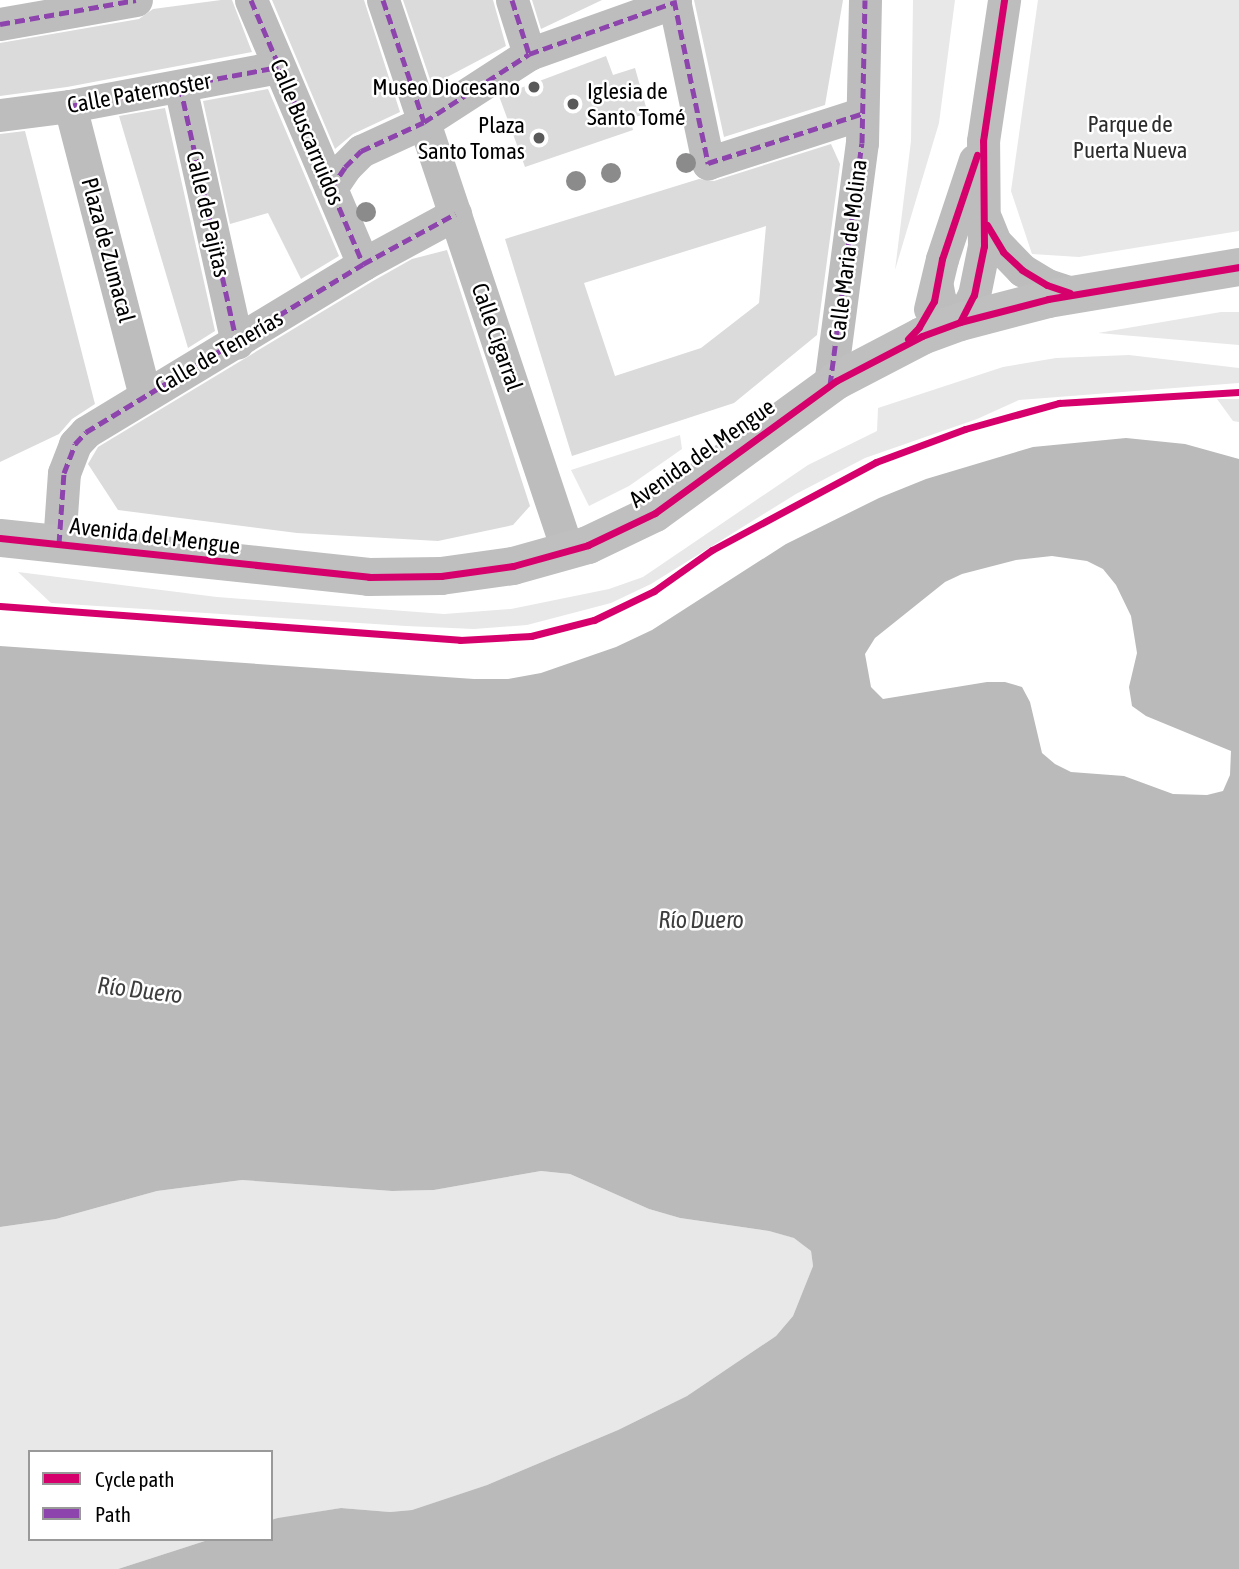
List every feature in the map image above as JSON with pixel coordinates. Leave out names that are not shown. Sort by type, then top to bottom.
[{"type":"street","points":[[0,24],[97,2],[136,0]]},
{"type":"street","name":"Calle Buscarruidos","points":[[251,0],[363,264]]},
{"type":"street","name":"Calle Cigarral","points":[[383,0],[568,552]]},
{"type":"street","points":[[512,0],[529,54]]},
{"type":"street","name":"Calle Maria de Molina","points":[[830,385],[862,143],[865,0]]},
{"type":"street","points":[[937,287],[940,302],[960,322],[968,310],[979,278],[986,220],[982,155],[1004,0]]},
{"type":"street","points":[[331,188],[345,167],[361,151],[424,122],[529,54],[675,1],[708,163],[861,114]]},
{"type":"street","name":"Calle Paternoster","points":[[0,115],[70,106],[278,67]]},
{"type":"street","name":"Calle de Pajitas","points":[[180,86],[237,343]]},
{"type":"street","name":"Plaza de Zumacal","points":[[70,106],[145,395]]},
{"type":"street","points":[[900,346],[927,314],[985,124]]},
{"type":"street","name":"Calle de Tenerías","points":[[59,544],[64,473],[75,444],[86,432],[237,343],[363,264],[456,214]]},
{"type":"street","points":[[986,220],[995,242],[1022,270],[1046,285],[1073,294]]},
{"type":"street","name":"Avenida del Mengue","points":[[0,538],[262,568],[394,578],[488,571],[568,552],[655,513],[830,385],[900,346],[960,322],[1073,294],[1239,267]]},
{"type":"green space","points":[[913,0],[955,0],[939,123],[895,270],[911,141]]},
{"type":"green space","name":"Parque de Puerta Nueva","points":[[1038,0],[1239,0],[1239,231],[1079,257],[1032,254],[1011,191]]},
{"type":"green space","points":[[1221,312],[1239,312],[1239,345],[1098,333]]},
{"type":"green space","points":[[1129,355],[1239,368],[1239,383],[1019,400],[977,419],[865,458],[796,494],[651,584],[611,603],[527,625],[474,629],[406,626],[51,603],[18,572],[217,597],[444,614],[511,609],[609,589],[643,577],[808,465],[877,431],[878,408],[1003,367],[1056,358]]},
{"type":"green space","points":[[1217,399],[1239,399],[1239,422],[1233,421]]},
{"type":"green space","points":[[680,435],[682,449],[629,486],[589,506],[571,470]]},
{"type":"green space","points":[[541,1171],[570,1174],[649,1209],[680,1218],[769,1231],[795,1238],[811,1251],[813,1266],[793,1316],[776,1336],[687,1396],[618,1430],[487,1485],[412,1510],[390,1512],[341,1508],[273,1520],[273,1450],[28,1450],[28,1541],[205,1541],[118,1569],[0,1569],[0,1227],[56,1219],[157,1191],[242,1180],[392,1191],[434,1190]]},
{"type":"water","name":"Río Duero","points":[[1126,438],[1185,444],[1239,459],[1239,1569],[118,1569],[205,1541],[273,1541],[273,1519],[278,1518],[341,1508],[390,1512],[412,1510],[487,1485],[618,1430],[687,1396],[776,1336],[793,1316],[813,1266],[811,1251],[794,1238],[769,1231],[680,1218],[649,1209],[570,1174],[541,1171],[434,1190],[392,1191],[242,1180],[157,1191],[56,1219],[0,1227],[0,646],[474,679],[508,679],[541,673],[616,647],[652,630],[786,544],[879,498],[926,479],[1033,447]],"holes":[[[1052,556],[1087,561],[1103,569],[1116,585],[1131,616],[1137,653],[1129,687],[1132,706],[1146,716],[1231,751],[1230,775],[1223,791],[1207,795],[1173,794],[1124,776],[1071,772],[1055,764],[1042,753],[1030,702],[1022,687],[1005,682],[987,682],[883,699],[871,687],[865,654],[875,638],[945,582],[962,574],[1016,560]]]},
{"type":"building","points":[[232,0],[252,52],[67,87],[0,96],[0,43],[139,19],[153,9]]},
{"type":"building","points":[[272,0],[364,0],[400,112],[353,134],[335,149]]},
{"type":"building","points":[[403,0],[493,0],[506,46],[432,85]]},
{"type":"building","points":[[532,0],[602,0],[541,29]]},
{"type":"building","points":[[694,0],[843,0],[825,105],[724,137]]},
{"type":"building","name":"Iglesia de Santo Tomé","points":[[606,56],[613,75],[635,68],[648,114],[630,118],[633,130],[525,167],[499,96]]},
{"type":"building","points":[[268,89],[339,256],[301,279],[268,213],[230,224],[203,101]]},
{"type":"building","points":[[165,108],[215,331],[188,348],[119,116]]},
{"type":"building","points":[[25,131],[95,404],[72,419],[59,434],[0,462],[0,134]]},
{"type":"building","points":[[831,144],[840,164],[817,335],[734,403],[572,456],[505,239],[699,179],[714,181]],"holes":[[[766,226],[759,303],[701,348],[615,376],[584,283]]]},
{"type":"building","points":[[447,250],[530,506],[513,525],[438,541],[297,533],[118,510],[88,464],[98,447],[373,281],[412,259]]},
{"type":"marked path","points":[[0,24],[136,0]]},
{"type":"marked path","points":[[251,0],[363,264]]},
{"type":"marked path","points":[[383,0],[424,122]]},
{"type":"marked path","points":[[512,0],[529,54]]},
{"type":"marked path","points":[[674,0],[708,163],[861,114]]},
{"type":"marked path","points":[[830,385],[862,143],[865,0]]},
{"type":"marked path","points":[[331,188],[345,167],[361,151],[424,122],[529,54],[675,2]]},
{"type":"marked path","points":[[70,106],[278,67]]},
{"type":"marked path","points":[[180,86],[237,343]]},
{"type":"marked path","points":[[59,544],[64,473],[75,444],[86,432],[363,264],[455,214]]},
{"type":"cycle path","points":[[960,322],[974,295],[984,246],[983,141],[1004,0]]},
{"type":"cycle path","points":[[908,339],[919,327],[934,301],[942,259],[977,155]]},
{"type":"cycle path","points":[[987,225],[1003,252],[1022,270],[1047,285],[1070,293]]},
{"type":"cycle path","points":[[0,538],[369,577],[441,576],[513,566],[588,545],[655,513],[836,381],[922,336],[960,322],[1048,299],[1239,267]]},
{"type":"cycle path","points":[[0,606],[460,640],[531,636],[594,620],[654,591],[712,550],[876,462],[965,429],[1059,403],[1239,392]]},
{"type":"place","name":"Museo Diocesano","points":[[534,87]]},
{"type":"place","name":"Iglesia de Santo Tomé","points":[[573,104]]},
{"type":"place","name":"Plaza Santo Tomas","points":[[539,138]]}]
